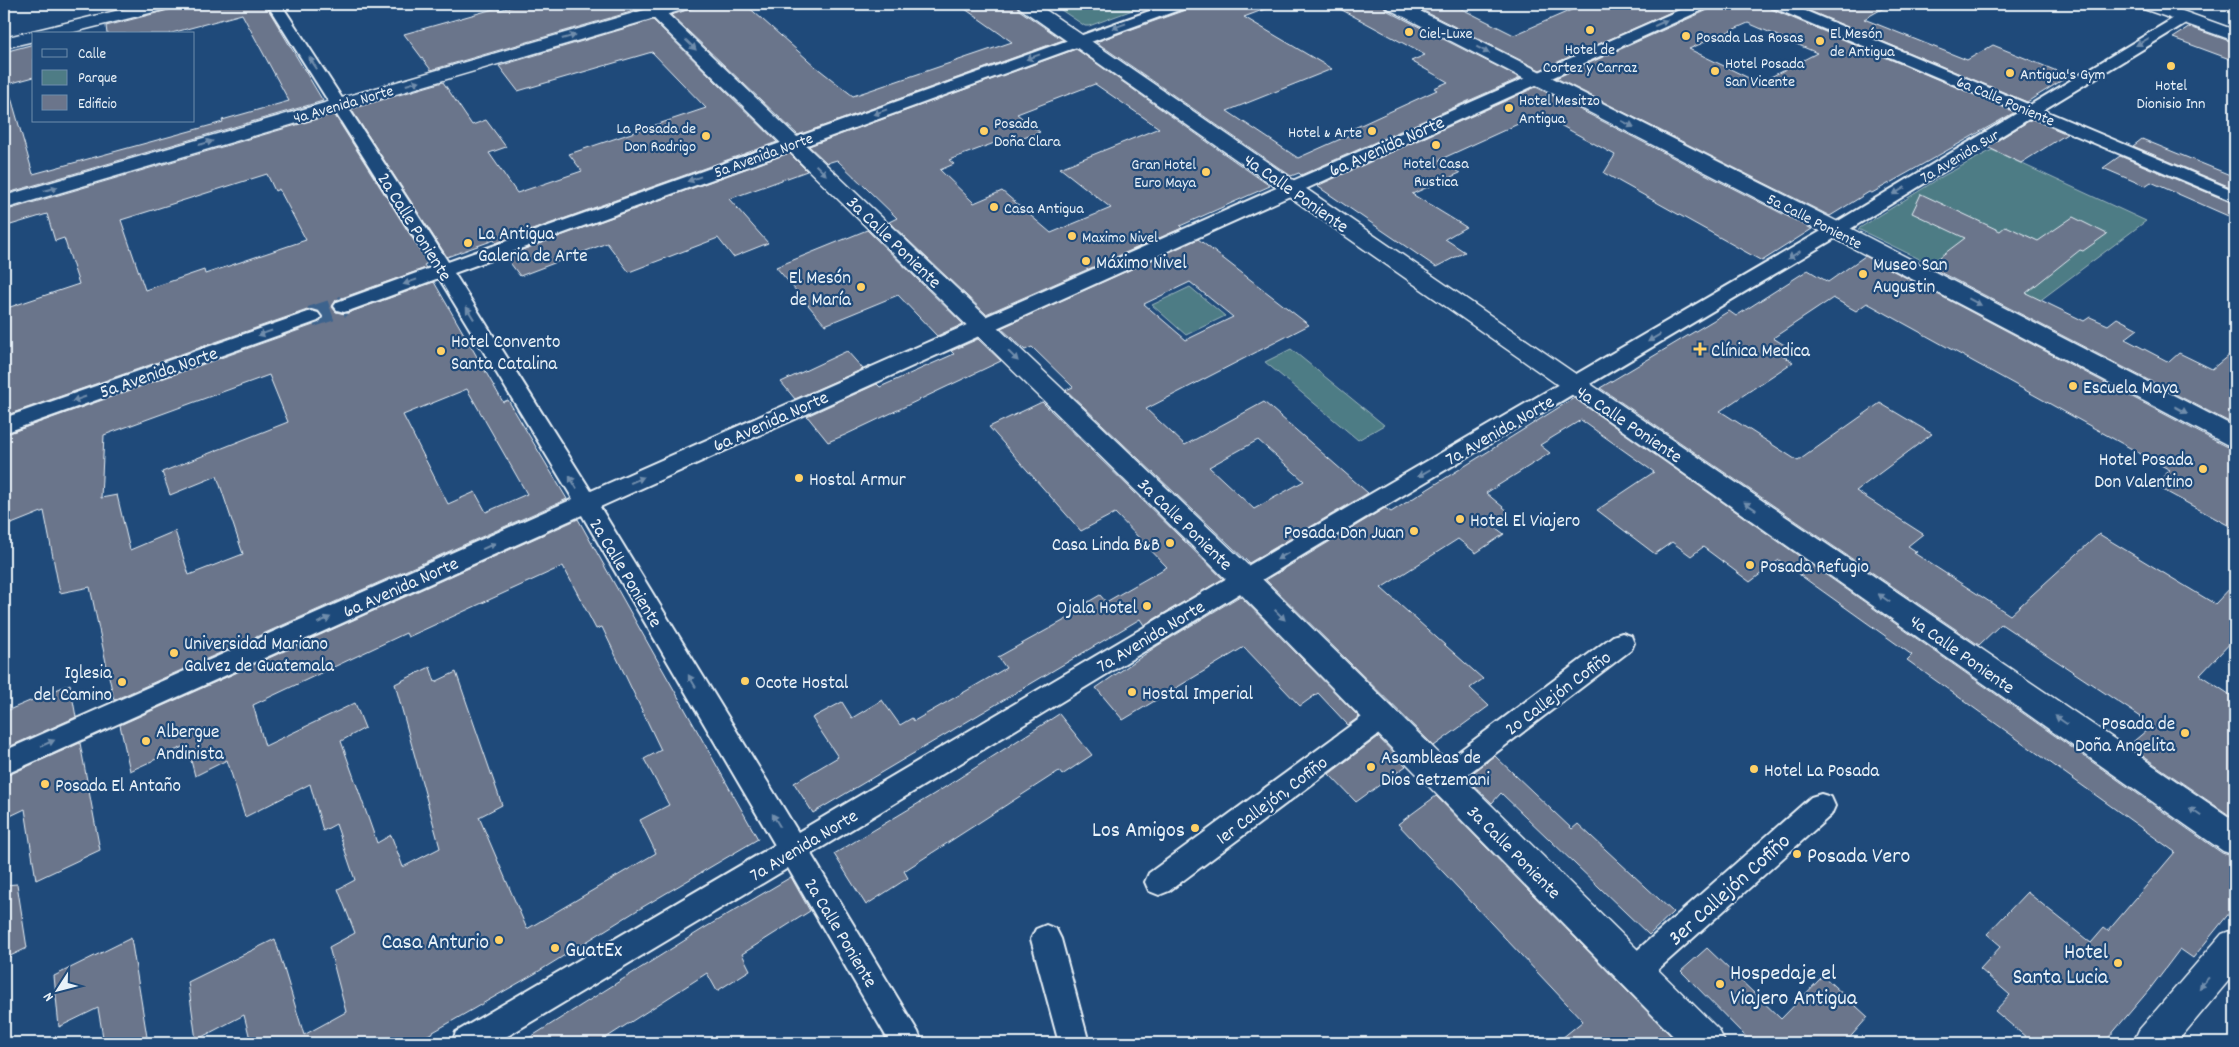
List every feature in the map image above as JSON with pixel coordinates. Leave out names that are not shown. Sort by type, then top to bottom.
[{"type":"main road","points":[[51,32],[164,4]]},
{"type":"main road","name":"4a Avenida Norte","points":[[4,202],[340,104],[651,8],[682,4]]},
{"type":"main road","name":"4a Calle Poniente","points":[[1026,4],[1574,385],[2235,840]]},
{"type":"main road","name":"5a Calle Poniente","points":[[1393,4],[1836,230],[2235,438]]},
{"type":"main road","points":[[2147,4],[2235,36]]},
{"type":"main road","name":"3a Calle Poniente","points":[[651,8],[1244,579],[1706,1043]]},
{"type":"main road","points":[[4,44],[32,37]]},
{"type":"main road","points":[[2152,1043],[2235,946]]},
{"type":"street","name":"2a Calle Poniente","points":[[274,4],[340,104],[586,503],[907,1043]]},
{"type":"street","name":"5a Avenida Norte","points":[[344,306],[1182,4]]},
{"type":"street","name":"6a Avenida Norte","points":[[4,763],[1704,4]]},
{"type":"street","name":"6a Calle Poniente","points":[[1777,4],[2235,197]]},
{"type":"street","name":"7a Avenida Sur","points":[[1836,230],[2184,18]]},
{"type":"street","name":"7a Avenida Norte","points":[[467,1043],[1244,579],[1836,230]]},
{"type":"street","name":"5a Avenida Norte","points":[[4,426],[311,317]]},
{"type":"street","name":"2o Callejón Cofiño","points":[[1443,778],[1622,643]]},
{"type":"street","name":"1er Callejón, Cofiño","points":[[1159,882],[1382,717]]},
{"type":"street","name":"3er Callejón Cofiño","points":[[1635,971],[1821,806]]},
{"type":"street","points":[[1046,939],[1074,1043]]},
{"type":"green space","points":[[1052,4],[1149,4],[1085,26]]},
{"type":"green space","points":[[1992,150],[2146,221],[2026,311],[1858,229],[1943,176]]},
{"type":"green space","points":[[1190,287],[1225,316],[1186,335],[1152,305]]},
{"type":"green space","points":[[1291,349],[1384,425],[1358,440],[1265,362]]},
{"type":"building","points":[[192,4],[265,4],[323,101],[4,194],[4,95],[10,94],[33,174],[223,122],[222,120],[289,101],[242,14],[175,32],[107,32],[106,26]]},
{"type":"building","points":[[523,4],[637,4],[641,9],[431,70],[404,34],[497,8],[500,10]]},
{"type":"building","points":[[706,4],[745,4],[816,67],[853,96],[1012,42],[958,4],[1016,4],[1019,10],[1063,40],[798,135],[671,15]]},
{"type":"building","points":[[1195,4],[1273,4],[1273,6],[1244,17],[1332,69],[1227,111],[1298,158],[1354,133],[1350,130],[1437,90],[1434,88],[1448,82],[1411,61],[1425,55],[1331,4],[1383,4],[1386,10],[1520,78],[1301,175],[1299,173],[1291,176],[1096,42],[1188,9]]},
{"type":"building","points":[[1410,4],[1452,4],[1514,35],[1585,4],[1689,4],[1540,70]]},
{"type":"building","points":[[1713,4],[1768,4],[1771,9],[2015,112],[1872,193],[1869,192],[1830,216],[1556,78],[1710,9]],"holes":[[[1748,23],[1817,53],[1759,83],[1689,49]]]},
{"type":"building","points":[[1793,4],[1891,4],[1864,19],[1967,60],[1993,45],[2069,76],[2027,102]]},
{"type":"building","points":[[653,20],[777,142],[496,243],[494,240],[447,257],[351,109],[443,82],[472,125],[486,120],[506,147],[489,153],[517,193],[582,171],[569,154],[706,108],[652,52],[518,91],[499,66]]},
{"type":"building","points":[[2190,27],[2235,43],[2235,61],[2173,38]]},
{"type":"building","points":[[32,45],[32,78],[8,84],[4,71],[4,52]]},
{"type":"building","points":[[1076,49],[1270,186],[1180,226],[1182,228],[986,314],[889,222],[897,218],[837,160],[827,163],[809,146]],"holes":[[[1095,84],[1159,128],[1060,168],[1111,208],[1051,233],[1002,191],[974,203],[940,170],[954,164],[949,160],[1005,139],[1010,143],[1040,132],[1017,114]]]},
{"type":"building","points":[[1536,87],[1812,229],[1762,261],[1604,173],[1615,155],[1540,114],[1439,160],[1460,173],[1412,194],[1466,227],[1445,239],[1465,252],[1436,267],[1317,186]]},
{"type":"building","points":[[334,114],[428,263],[424,265],[426,268],[336,300],[332,307],[336,312],[345,314],[434,282],[503,402],[508,400],[567,499],[114,700],[90,587],[60,593],[44,511],[4,527],[4,435],[319,323],[323,317],[319,311],[310,309],[4,416],[4,309],[79,284],[64,238],[55,241],[47,214],[4,227],[4,211]],"holes":[[[267,174],[275,191],[279,189],[306,240],[205,274],[204,270],[145,290],[121,220]],[[269,375],[288,422],[162,472],[170,495],[217,476],[243,554],[189,575],[175,531],[130,550],[117,495],[101,498],[104,435]],[[467,389],[527,494],[486,512],[475,492],[448,504],[403,415]]]},
{"type":"building","points":[[2032,119],[2067,134],[2021,163],[1987,147]]},
{"type":"building","points":[[2142,139],[2235,177],[2235,189],[2133,146]]},
{"type":"building","points":[[789,153],[807,171],[729,199],[768,243],[733,257],[718,238],[629,272],[607,243],[520,276],[505,256]]},
{"type":"building","points":[[2120,156],[2235,204],[2235,219],[2151,182],[2145,186],[2103,168]]},
{"type":"building","points":[[1921,194],[2000,231],[2006,226],[2038,241],[2073,217],[2107,234],[2083,251],[2080,250],[2026,293],[2084,321],[2090,317],[2108,325],[2117,318],[2138,329],[2125,339],[2169,362],[2179,353],[2212,369],[2235,350],[2235,425],[1928,266],[1965,238],[1912,213]]},
{"type":"building","points":[[867,230],[963,324],[937,336],[898,295],[825,325],[776,267]]},
{"type":"building","points":[[1198,239],[1309,325],[1146,409],[1185,445],[1264,402],[1368,493],[1249,563],[1066,390],[1073,387],[1032,347],[1025,350],[1001,328]],"holes":[[[1190,282],[1233,317],[1186,340],[1144,304]],[[1258,440],[1304,481],[1254,509],[1209,467]]]},
{"type":"building","points":[[1865,256],[2225,446],[2235,449],[2235,529],[2154,485],[2170,470],[1867,303],[1856,311],[1833,298],[1773,338],[1791,349],[1782,355],[1793,362],[1720,411],[1798,461],[1880,403],[1932,434],[1856,491],[1923,534],[1908,546],[1917,552],[1914,553],[2010,615],[2099,534],[2215,604],[2235,583],[2235,638],[2200,675],[2235,698],[2235,819],[2128,746],[2153,725],[2001,624],[1979,645],[1600,388],[1729,311],[1736,316],[1808,270],[1828,282]]},
{"type":"building","points":[[978,339],[1001,361],[845,435],[828,442],[807,416],[877,384],[880,387],[954,354],[951,351]]},
{"type":"building","points":[[847,351],[863,369],[795,399],[781,382]]},
{"type":"building","points":[[1574,398],[2222,853],[2235,857],[2235,906],[2193,958],[2180,949],[2149,990],[2104,1043],[2033,1043],[1995,1011],[2010,995],[1980,969],[2001,946],[1987,934],[2027,892],[2091,943],[2104,928],[2108,931],[2175,852],[1907,660],[1912,655],[1779,560],[1750,582],[1703,547],[1691,556],[1672,542],[1655,554],[1597,510],[1654,472],[1581,420],[1540,445],[1550,453],[1486,493],[1509,512],[1491,524],[1504,534],[1476,553],[1458,539],[1381,588],[1483,679],[1470,688],[1489,706],[1434,746],[1266,580],[1385,508],[1391,512]]},
{"type":"building","points":[[1042,402],[1223,579],[1144,625],[1140,619],[813,813],[794,783],[838,757],[812,718],[842,702],[852,718],[882,700],[900,725],[912,718],[914,721],[1006,668],[998,657],[1074,615],[1071,612],[1100,595],[1106,602],[1167,567],[1115,513],[1081,531],[989,427]]},
{"type":"building","points":[[578,519],[758,839],[536,973],[414,1043],[251,1043],[244,1015],[196,1040],[188,982],[275,939],[304,1035],[346,1012],[329,947],[355,933],[338,889],[355,880],[336,824],[323,831],[310,784],[245,817],[227,760],[195,776],[187,745],[130,771],[120,725]],"holes":[[[563,566],[596,629],[602,627],[661,750],[644,759],[669,805],[640,820],[656,853],[527,929],[479,817],[502,805],[456,672],[435,682],[430,667],[395,684],[440,848],[403,867],[391,835],[377,843],[341,741],[365,728],[355,703],[265,746],[253,705],[406,633],[408,637]]]},
{"type":"building","points":[[1240,596],[1359,717],[1348,725],[1318,693],[1300,706],[1244,647],[1123,720],[1096,688],[1157,646]]},
{"type":"building","points":[[70,684],[76,717],[4,749],[4,712]]},
{"type":"building","points":[[1059,714],[1092,755],[1062,775],[1059,771],[904,871],[908,878],[866,905],[834,854],[939,791]]},
{"type":"building","name":"Asambleas de Dios Getzemani","points":[[1378,737],[1406,766],[1356,802],[1329,774]]},
{"type":"building","points":[[80,743],[100,850],[36,880],[25,809],[4,819],[4,777]]},
{"type":"building","points":[[1495,756],[1572,829],[1578,824],[1673,912],[1649,935],[1501,793],[1492,803],[1466,778]]},
{"type":"building","points":[[1436,796],[1678,1043],[1556,1043],[1583,1021],[1398,824]]},
{"type":"building","points":[[791,877],[810,911],[742,954],[750,970],[717,991],[707,973],[598,1043],[521,1043],[706,927]]},
{"type":"building","points":[[17,884],[27,948],[4,959],[4,885]]},
{"type":"building","points":[[131,938],[148,1043],[104,1043],[98,1008],[59,1027],[54,976]]},
{"type":"building","points":[[1707,948],[1781,1019],[1823,976],[1868,1017],[1845,1043],[1752,1043],[1681,971]]},
{"type":"tunnel","points":[[311,317],[344,306]]},
{"type":"place","name":"Hotel de Cortez y Carraz","points":[[1590,30]]},
{"type":"place","name":"Ciel-Luxe","points":[[1409,32]]},
{"type":"place","name":"Posada Las Rosas","points":[[1686,36]]},
{"type":"place","name":"El Mesón de Antigua","points":[[1820,41]]},
{"type":"place","name":"Hotel Dionisio Inn","points":[[2171,66]]},
{"type":"place","name":"Hotel Posada San Vicente","points":[[1715,71]]},
{"type":"place","name":"Antigua's Gym","points":[[2010,73]]},
{"type":"place","name":"Hotel Mesitzo Antigua","points":[[1509,108]]},
{"type":"place","name":"Posada Doña Clara","points":[[984,131]]},
{"type":"place","name":"Hotel & Arte","points":[[1372,131]]},
{"type":"place","name":"La Posada de Don Rodrigo","points":[[706,136]]},
{"type":"place","name":"Hotel Casa Rustica","points":[[1436,145]]},
{"type":"place","name":"Gran Hotel Euro Maya","points":[[1206,172]]},
{"type":"place","name":"Casa Antigua","points":[[994,207]]},
{"type":"place","name":"Maximo Nivel","points":[[1072,236]]},
{"type":"place","name":"La Antigua Galeria de Arte","points":[[468,243]]},
{"type":"place","name":"Máximo Nivel","points":[[1086,261]]},
{"type":"place","name":"Museo San Augustin","points":[[1863,274]]},
{"type":"place","name":"El Mesón de María","points":[[861,287]]},
{"type":"place","name":"Clínica Medica","points":[[1700,349]]},
{"type":"place","name":"Hotel Convento Santa Catalina","points":[[441,351]]},
{"type":"place","name":"Escuela Maya","points":[[2073,386]]},
{"type":"place","name":"Hotel Posada Don Valentino","points":[[2203,469]]},
{"type":"place","name":"Hostal Armur","points":[[799,478]]},
{"type":"place","name":"Hotel El Viajero","points":[[1460,519]]},
{"type":"place","name":"Posada Don Juan","points":[[1414,531]]},
{"type":"place","name":"Casa Linda B&B","points":[[1170,543]]},
{"type":"place","name":"Posada Refugio","points":[[1750,565]]},
{"type":"place","name":"Ojala Hotel","points":[[1147,606]]},
{"type":"place","name":"Universidad Mariano Galvez de Guatemala","points":[[174,653]]},
{"type":"place","name":"Ocote Hostal","points":[[745,681]]},
{"type":"place","name":"Iglesia del Camino","points":[[122,682]]},
{"type":"place","name":"Hostal Imperial","points":[[1132,692]]},
{"type":"place","name":"Posada de Doña Angelita","points":[[2185,733]]},
{"type":"place","name":"Albergue Andinista","points":[[146,741]]},
{"type":"place","name":"Asambleas de Dios Getzemani","points":[[1371,767]]},
{"type":"place","name":"Hotel La Posada","points":[[1754,769]]},
{"type":"place","name":"Posada El Antaño","points":[[45,784]]},
{"type":"place","name":"Los Amigos","points":[[1195,828]]},
{"type":"place","name":"Posada Vero","points":[[1797,854]]},
{"type":"place","name":"Casa Anturio","points":[[499,940]]},
{"type":"place","name":"GuatEx","points":[[555,948]]},
{"type":"place","name":"Hotel Santa Lucia","points":[[2118,963]]},
{"type":"place","name":"Hospedaje el Viajero Antigua","points":[[1720,984]]}]
